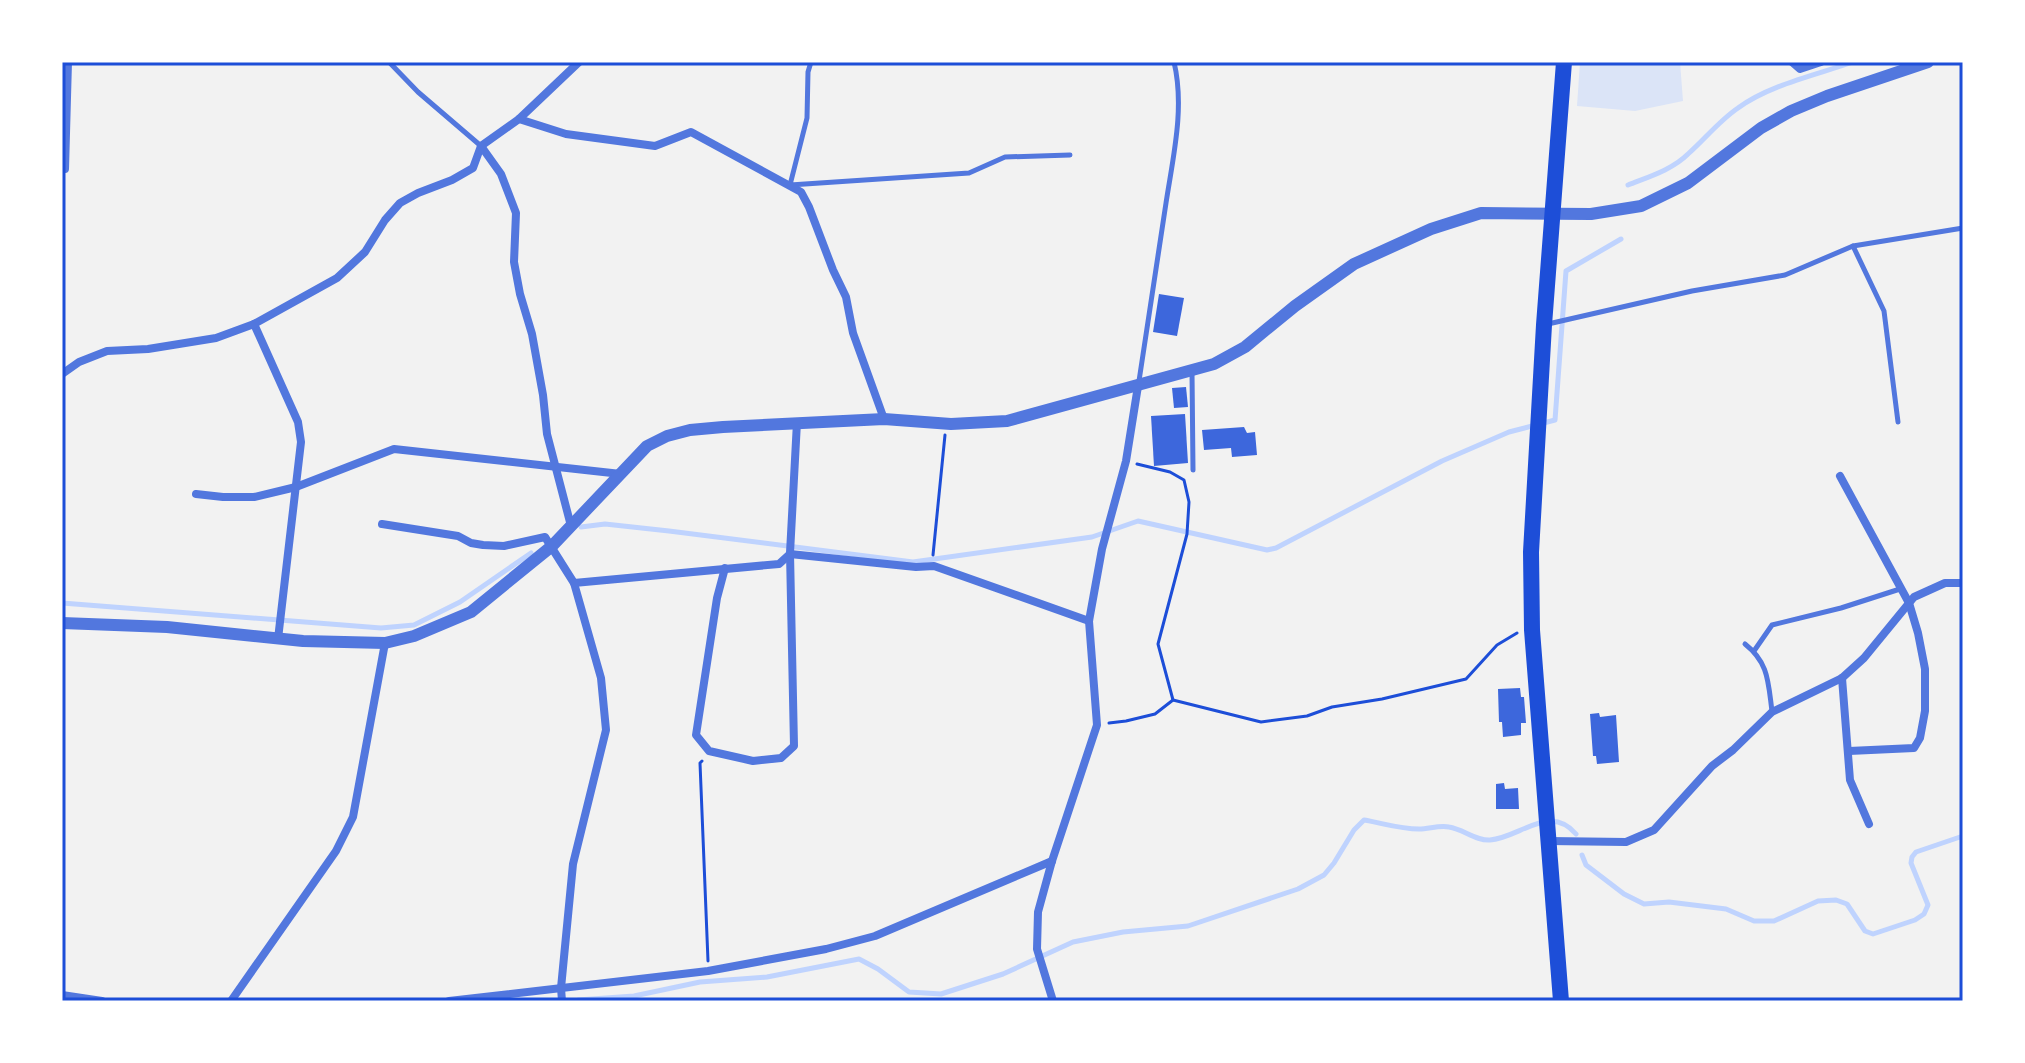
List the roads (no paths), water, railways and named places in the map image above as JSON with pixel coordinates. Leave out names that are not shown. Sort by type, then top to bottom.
[{"type":"highway","points":[[1561,1001],[1532,630],[1531,552],[1564,62]]},
{"type":"street","points":[[65,169],[64,103],[68,62]]},
{"type":"street","points":[[62,374],[79,362],[107,351],[148,349],[216,338],[254,324],[337,278],[365,252],[400,203],[473,168],[481,146],[519,119],[579,62]]},
{"type":"street","points":[[1792,62],[1800,69],[1821,62]]},
{"type":"street","points":[[62,623],[279,632],[303,641],[385,643],[414,636],[471,612],[552,546],[647,446],[667,436],[690,430],[797,422],[884,419],[946,424],[1007,421],[1192,371],[1214,364],[1245,347],[1354,264],[1431,229],[1481,213],[1591,214],[1641,206],[1688,183],[1761,128],[1791,111],[1928,62]]},
{"type":"street","points":[[519,119],[566,134],[655,146],[691,132],[801,192],[846,297],[853,333],[884,419]]},
{"type":"street","points":[[481,146],[501,174],[516,213],[514,262],[532,334],[547,434],[571,526]]},
{"type":"street","points":[[254,324],[298,422],[301,442],[279,632]]},
{"type":"street","points":[[1053,1001],[1037,949],[1038,912],[1097,725],[1089,621],[1104,543],[1126,461],[1138,386]]},
{"type":"street","points":[[725,568],[717,598],[696,735],[709,751],[753,761],[781,758],[794,746],[790,554],[797,422]]},
{"type":"street","points":[[196,494],[254,497],[296,487],[394,449],[622,474]]},
{"type":"street","points":[[1840,476],[1909,603],[1925,669],[1925,711],[1920,738],[1914,748],[1849,751]]},
{"type":"street","points":[[382,524],[458,536],[483,545],[504,546],[545,537],[574,583],[601,678],[606,730],[573,864],[562,1001]]},
{"type":"street","points":[[574,583],[779,564],[790,554],[916,567],[934,566],[1089,621]]},
{"type":"street","points":[[1547,828],[1626,842],[1654,830],[1712,766],[1772,712],[1842,678],[1864,658],[1914,597],[1945,583],[1963,583]]},
{"type":"street","points":[[231,1001],[336,851],[353,817],[385,643]]},
{"type":"street","points":[[1842,678],[1850,780],[1869,824]]},
{"type":"street","points":[[449,1001],[708,971],[826,949],[875,936],[1052,861]]},
{"type":"street","points":[[62,995],[102,1001]]},
{"type":"lane","points":[[389,62],[418,92],[481,146]]},
{"type":"lane","points":[[811,62],[807,118],[790,185],[969,173],[1005,157],[1070,155]]},
{"type":"lane","points":[[1138,386],[1179,104],[1179,81],[1174,62]]},
{"type":"lane","points":[[1544,325],[1692,291],[1785,275],[1853,246],[1963,228]]},
{"type":"lane","points":[[1853,246],[1884,311],[1898,422]]},
{"type":"lane","points":[[1192,371],[1193,470]]},
{"type":"lane","points":[[1754,651],[1772,625],[1900,589]]},
{"type":"lane","points":[[1745,644],[1758,655],[1767,673],[1772,712]]},
{"type":"waterway","points":[[1628,185],[1682,160],[1750,100],[1778,87],[1853,62]]},
{"type":"waterway","points":[[581,527],[605,524],[913,562],[1092,537],[1138,521],[1267,550],[1276,548],[1442,461],[1509,432],[1555,420],[1566,271],[1621,239]]},
{"type":"waterway","points":[[62,603],[381,628],[414,625],[460,602],[531,553]]},
{"type":"waterway","points":[[578,1000],[634,996],[700,982],[767,977],[859,959],[909,992],[941,994],[1003,974],[1073,942],[1123,932],[1188,926],[1298,889],[1324,875],[1364,820],[1412,829],[1449,827],[1485,840],[1501,838],[1545,822],[1566,825],[1576,834]]},
{"type":"waterway","points":[[1582,855],[1586,865],[1624,894],[1644,904],[1669,902],[1726,909],[1754,921],[1774,921],[1818,901],[1836,900],[1847,904],[1865,931],[1873,934],[1924,914],[1928,905],[1911,863],[1912,857],[1916,852],[1963,836]]}]
